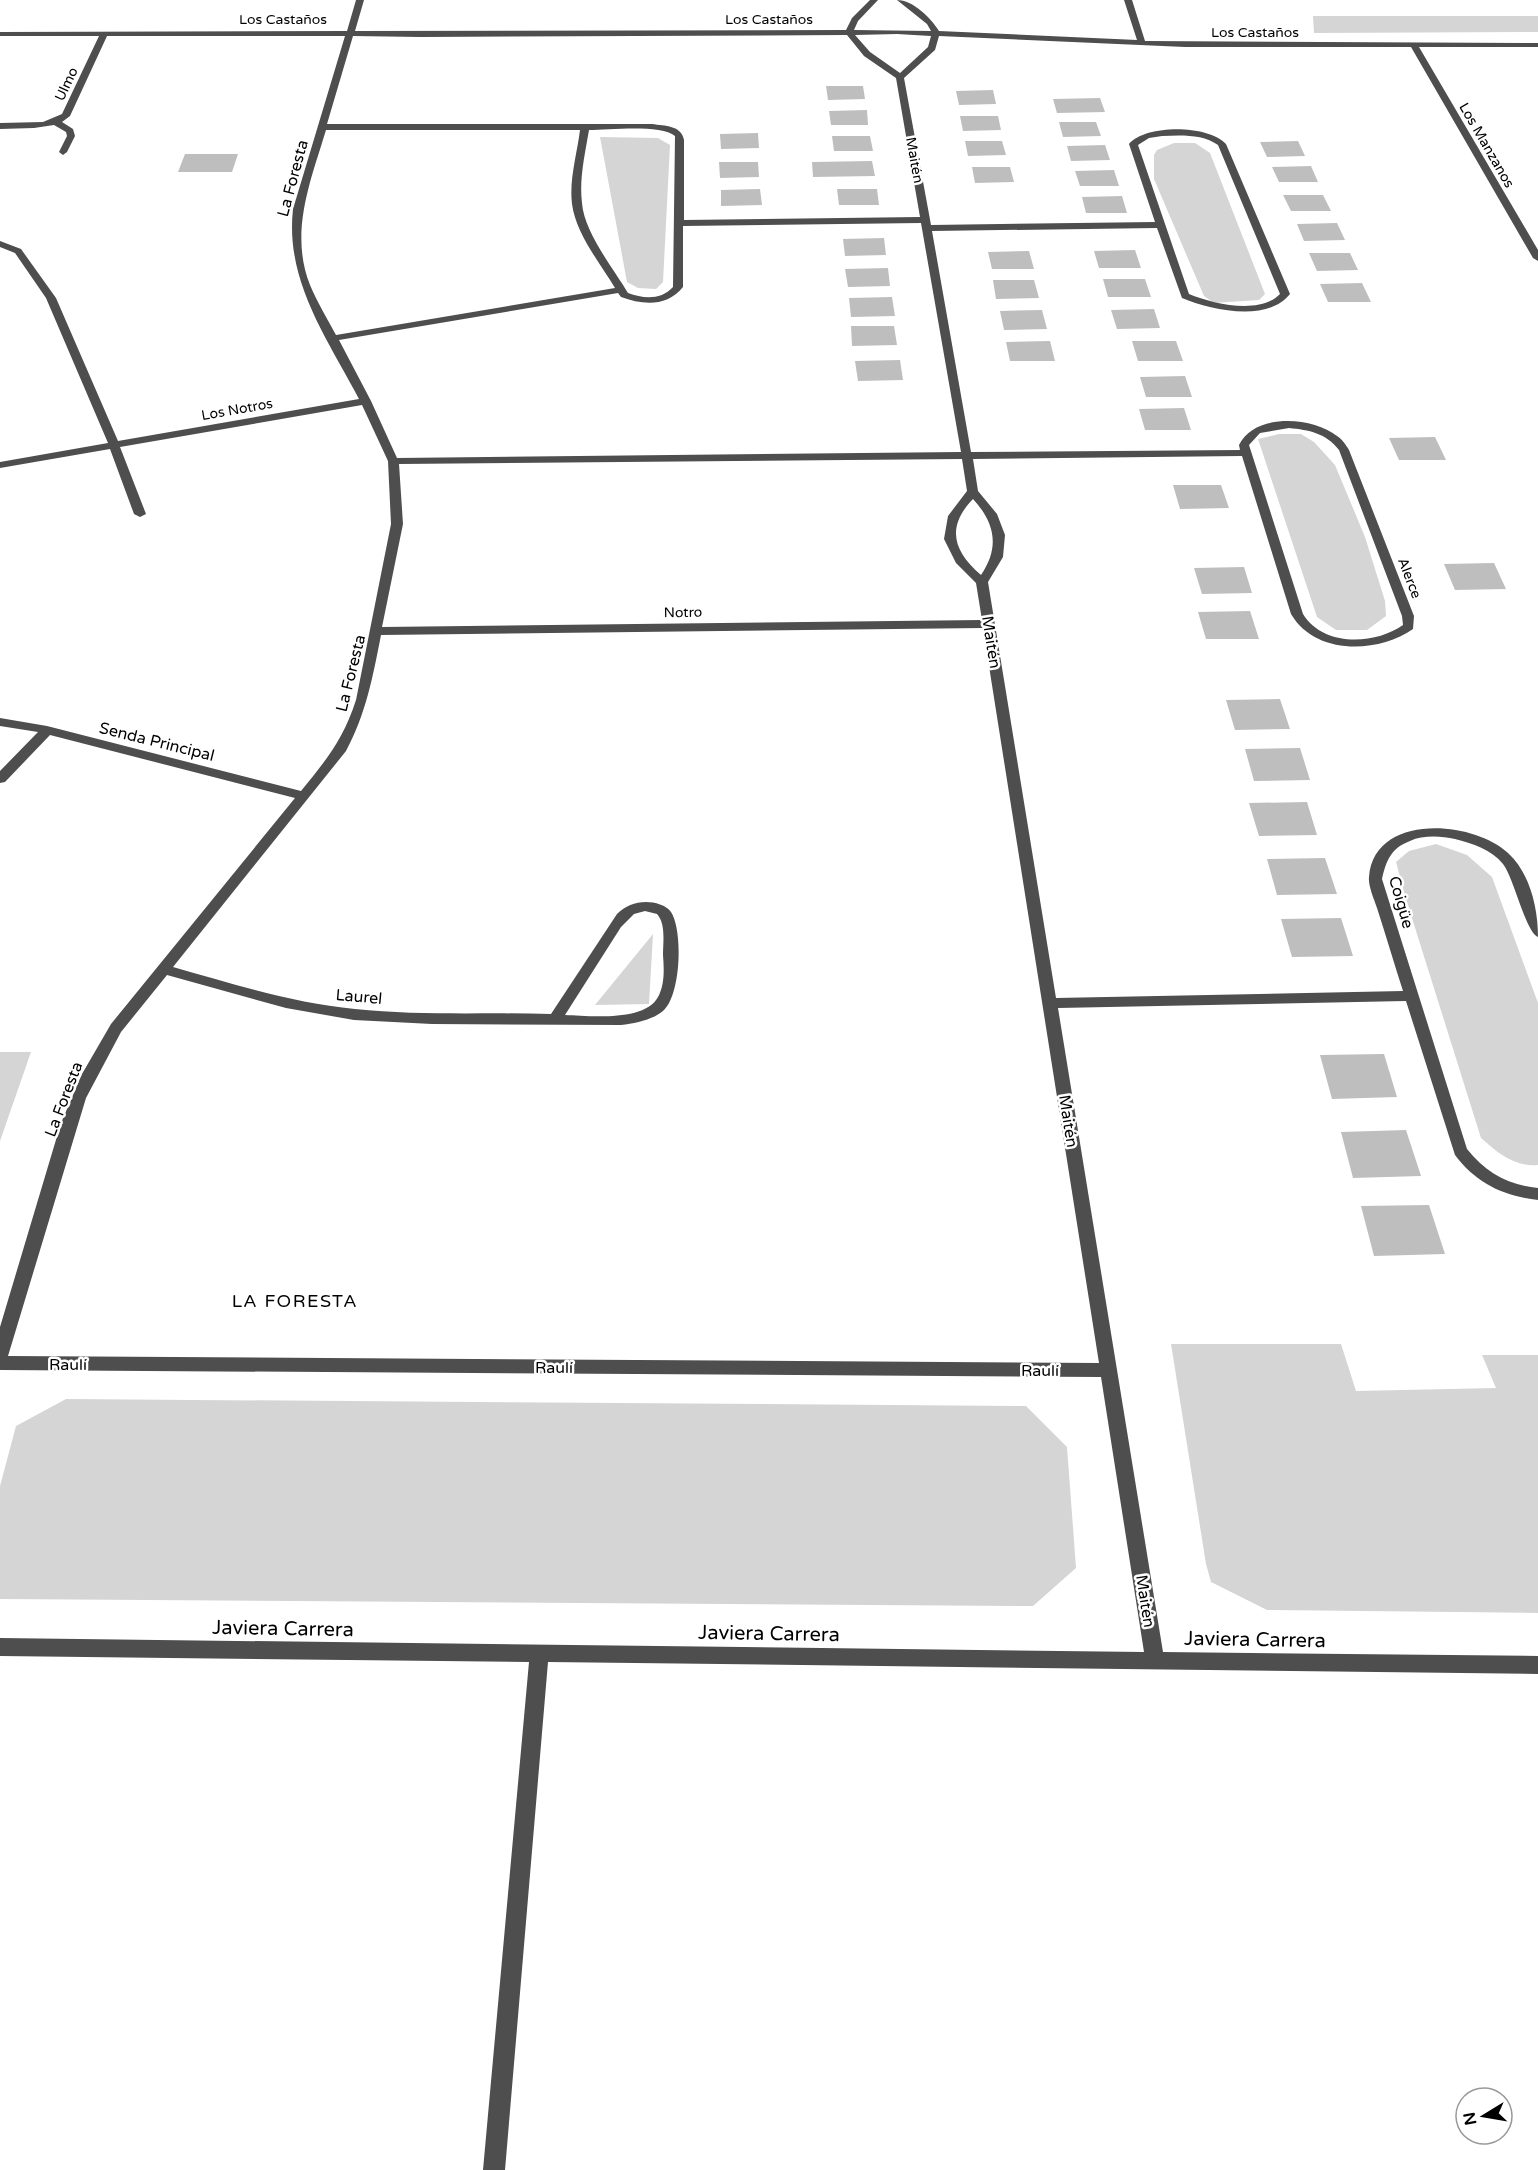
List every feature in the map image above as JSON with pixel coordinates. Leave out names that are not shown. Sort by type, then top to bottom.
[{"type":"street","name":"La Foresta","points":[[0,1355],[81,1089],[93,1063],[116,1028],[340,751],[354,725],[362,700],[378,631],[397,524],[393,461],[366,401],[305,285],[296,246],[298,209],[360,0]]},
{"type":"street","points":[[874,0],[855,20],[849,32],[867,54],[900,77],[932,48],[936,33],[930,23],[901,0]]},
{"type":"street","points":[[1128,0],[1142,43]]},
{"type":"street","name":"Los Castaños","points":[[0,34],[350,33],[421,35],[849,32],[936,33],[1142,43],[1538,45]]},
{"type":"street","name":"Ulmo","points":[[0,126],[38,126],[56,122],[68,112],[104,33]]},
{"type":"street","name":"Los Manzanos","points":[[1414,45],[1538,258]]},
{"type":"street","name":"Maitén","points":[[900,77],[973,492]]},
{"type":"street","points":[[56,122],[70,131],[71,136],[63,152]]},
{"type":"street","points":[[323,127],[585,127],[663,128],[679,135],[678,288],[666,298],[644,300],[624,295],[584,228],[577,205],[577,180],[585,127]]},
{"type":"street","points":[[1158,134],[1196,134],[1218,140],[1285,294],[1282,299],[1266,306],[1221,306],[1196,302],[1185,296],[1160,225],[1133,144],[1143,137],[1158,134]]},
{"type":"street","points":[[679,222],[1160,225]]},
{"type":"street","points":[[0,244],[18,251],[45,287],[114,445],[140,514]]},
{"type":"street","points":[[334,338],[620,290]]},
{"type":"street","name":"Los Notros","points":[[0,465],[366,401]]},
{"type":"street","name":"Alerce","points":[[1275,426],[1304,426],[1316,429],[1339,441],[1408,616],[1409,626],[1401,634],[1380,641],[1334,639],[1313,633],[1302,624],[1246,453],[1244,445],[1252,433],[1275,426]]},
{"type":"street","points":[[393,461],[1246,453]]},
{"type":"street","points":[[973,492],[987,506],[997,521],[1001,537],[1000,553],[994,568],[982,582],[967,571],[957,558],[948,531],[951,517],[960,504],[973,492]]},
{"type":"street","name":"Maitén","points":[[982,582],[1155,1661]]},
{"type":"street","name":"Notro","points":[[378,631],[989,624]]},
{"type":"street","name":"Senda Principal","points":[[0,722],[47,730],[304,796]]},
{"type":"street","points":[[0,779],[47,730]]},
{"type":"street","name":"Coigüe","points":[[1538,932],[1511,866],[1502,855],[1473,838],[1437,832],[1406,837],[1393,843],[1381,853],[1375,865],[1375,879],[1460,1151],[1470,1166],[1487,1179],[1507,1189],[1538,1194]]},
{"type":"street","name":"Laurel","points":[[164,969],[240,991],[327,1011],[396,1017],[606,1020],[640,1016],[655,1010],[663,1002],[671,976],[669,920],[664,913],[655,907],[641,907],[629,911],[616,924],[555,1019]]},
{"type":"street","points":[[1050,1003],[1412,996]]},
{"type":"street","name":"Raulí","points":[[0,1363],[1109,1370]]},
{"type":"street","name":"Javiera Carrera","points":[[0,1647],[1538,1665]]},
{"type":"street","points":[[494,2170],[538,1653]]},
{"type":"shaded area","points":[[1313,16],[1538,16],[1538,32],[1314,33]]},
{"type":"shaded area","points":[[600,137],[658,138],[670,145],[663,282],[656,289],[638,288],[627,282]]},
{"type":"shaded area","points":[[1174,143],[1195,143],[1210,153],[1265,294],[1259,300],[1214,303],[1204,296],[1154,179],[1154,155],[1157,150]]},
{"type":"shaded area","points":[[1279,434],[1301,434],[1314,442],[1335,465],[1365,537],[1385,601],[1386,616],[1367,630],[1336,630],[1317,617],[1258,439]]},
{"type":"shaded area","points":[[1436,844],[1467,855],[1492,877],[1538,1003],[1538,1165],[1521,1164],[1514,1161],[1500,1154],[1481,1138],[1396,862],[1409,851]]},
{"type":"shaded area","points":[[653,934],[649,1004],[595,1005]]},
{"type":"shaded area","points":[[0,1052],[31,1052],[0,1141]]},
{"type":"shaded area","points":[[1171,1344],[1341,1344],[1356,1391],[1496,1388],[1482,1355],[1538,1355],[1538,1613],[1267,1610],[1211,1582],[1206,1564]]},
{"type":"shaded area","points":[[66,1399],[1026,1406],[1067,1447],[1076,1568],[1033,1606],[0,1599],[0,1486],[16,1426]]},
{"type":"building","points":[[826,86],[863,86],[865,99],[828,100]]},
{"type":"building","points":[[993,90],[996,104],[959,105],[956,91]]},
{"type":"building","points":[[1100,98],[1105,112],[1057,113],[1053,99]]},
{"type":"building","points":[[867,110],[868,125],[831,125],[829,111]]},
{"type":"building","points":[[960,116],[998,116],[1001,130],[963,131]]},
{"type":"building","points":[[1059,122],[1096,122],[1101,136],[1063,137]]},
{"type":"building","points":[[758,133],[759,148],[721,149],[720,134]]},
{"type":"building","points":[[832,136],[870,136],[873,151],[834,151]]},
{"type":"building","points":[[965,141],[1002,141],[1006,155],[968,156]]},
{"type":"building","points":[[1298,141],[1305,156],[1267,157],[1260,142]]},
{"type":"building","points":[[1105,145],[1110,160],[1071,161],[1067,146]]},
{"type":"building","points":[[185,154],[238,154],[232,172],[178,172]]},
{"type":"building","points":[[872,161],[875,176],[813,177],[812,162]]},
{"type":"building","points":[[719,162],[758,162],[759,177],[720,178]]},
{"type":"building","points":[[1311,166],[1318,182],[1279,182],[1272,167]]},
{"type":"building","points":[[972,167],[1010,167],[1014,182],[975,183]]},
{"type":"building","points":[[1114,170],[1119,186],[1080,186],[1075,171]]},
{"type":"building","points":[[760,189],[762,205],[721,206],[721,190]]},
{"type":"building","points":[[837,189],[877,189],[879,205],[839,205]]},
{"type":"building","points":[[1283,195],[1323,195],[1331,211],[1291,211]]},
{"type":"building","points":[[1122,196],[1127,213],[1086,213],[1082,197]]},
{"type":"building","points":[[1337,223],[1345,240],[1304,241],[1297,224]]},
{"type":"building","points":[[884,238],[886,255],[845,256],[843,239]]},
{"type":"building","points":[[1135,250],[1141,268],[1099,268],[1094,251]]},
{"type":"building","points":[[1029,251],[1034,269],[992,269],[988,252]]},
{"type":"building","points":[[1309,253],[1350,253],[1358,270],[1317,271]]},
{"type":"building","points":[[888,268],[890,286],[848,287],[845,269]]},
{"type":"building","points":[[1103,279],[1145,279],[1151,297],[1108,297]]},
{"type":"building","points":[[993,280],[1034,280],[1039,298],[996,299]]},
{"type":"building","points":[[1362,283],[1371,302],[1328,302],[1320,284]]},
{"type":"building","points":[[892,297],[895,316],[851,317],[849,298]]},
{"type":"building","points":[[1154,309],[1160,328],[1117,329],[1111,310]]},
{"type":"building","points":[[1042,310],[1047,329],[1004,330],[1000,311]]},
{"type":"building","points":[[851,326],[894,326],[897,345],[852,346]]},
{"type":"building","points":[[1050,341],[1055,361],[1010,361],[1006,342]]},
{"type":"building","points":[[1132,341],[1176,341],[1183,361],[1138,361]]},
{"type":"building","points":[[900,360],[903,380],[858,381],[855,361]]},
{"type":"building","points":[[1185,376],[1192,397],[1146,397],[1140,377]]},
{"type":"building","points":[[1184,408],[1191,430],[1145,430],[1139,409]]},
{"type":"building","points":[[1435,437],[1446,460],[1399,460],[1389,438]]},
{"type":"building","points":[[1173,485],[1221,485],[1229,508],[1180,509]]},
{"type":"building","points":[[1494,563],[1506,589],[1455,590],[1444,564]]},
{"type":"building","points":[[1244,567],[1252,593],[1202,594],[1194,568]]},
{"type":"building","points":[[1250,611],[1259,639],[1206,639],[1198,612]]},
{"type":"building","points":[[1280,699],[1290,729],[1235,730],[1226,700]]},
{"type":"building","points":[[1300,748],[1310,780],[1254,781],[1245,749]]},
{"type":"building","points":[[1307,802],[1317,835],[1259,836],[1249,803]]},
{"type":"building","points":[[1325,858],[1337,894],[1277,895],[1267,859]]},
{"type":"building","points":[[1341,918],[1353,956],[1292,957],[1281,919]]},
{"type":"building","points":[[1384,1054],[1397,1097],[1332,1099],[1320,1055]]},
{"type":"building","points":[[1406,1130],[1421,1176],[1353,1178],[1341,1132]]},
{"type":"building","points":[[1429,1205],[1445,1254],[1374,1256],[1361,1206]]},
{"type":"district","name":"LA FORESTA","points":[[295,1301]]}]
